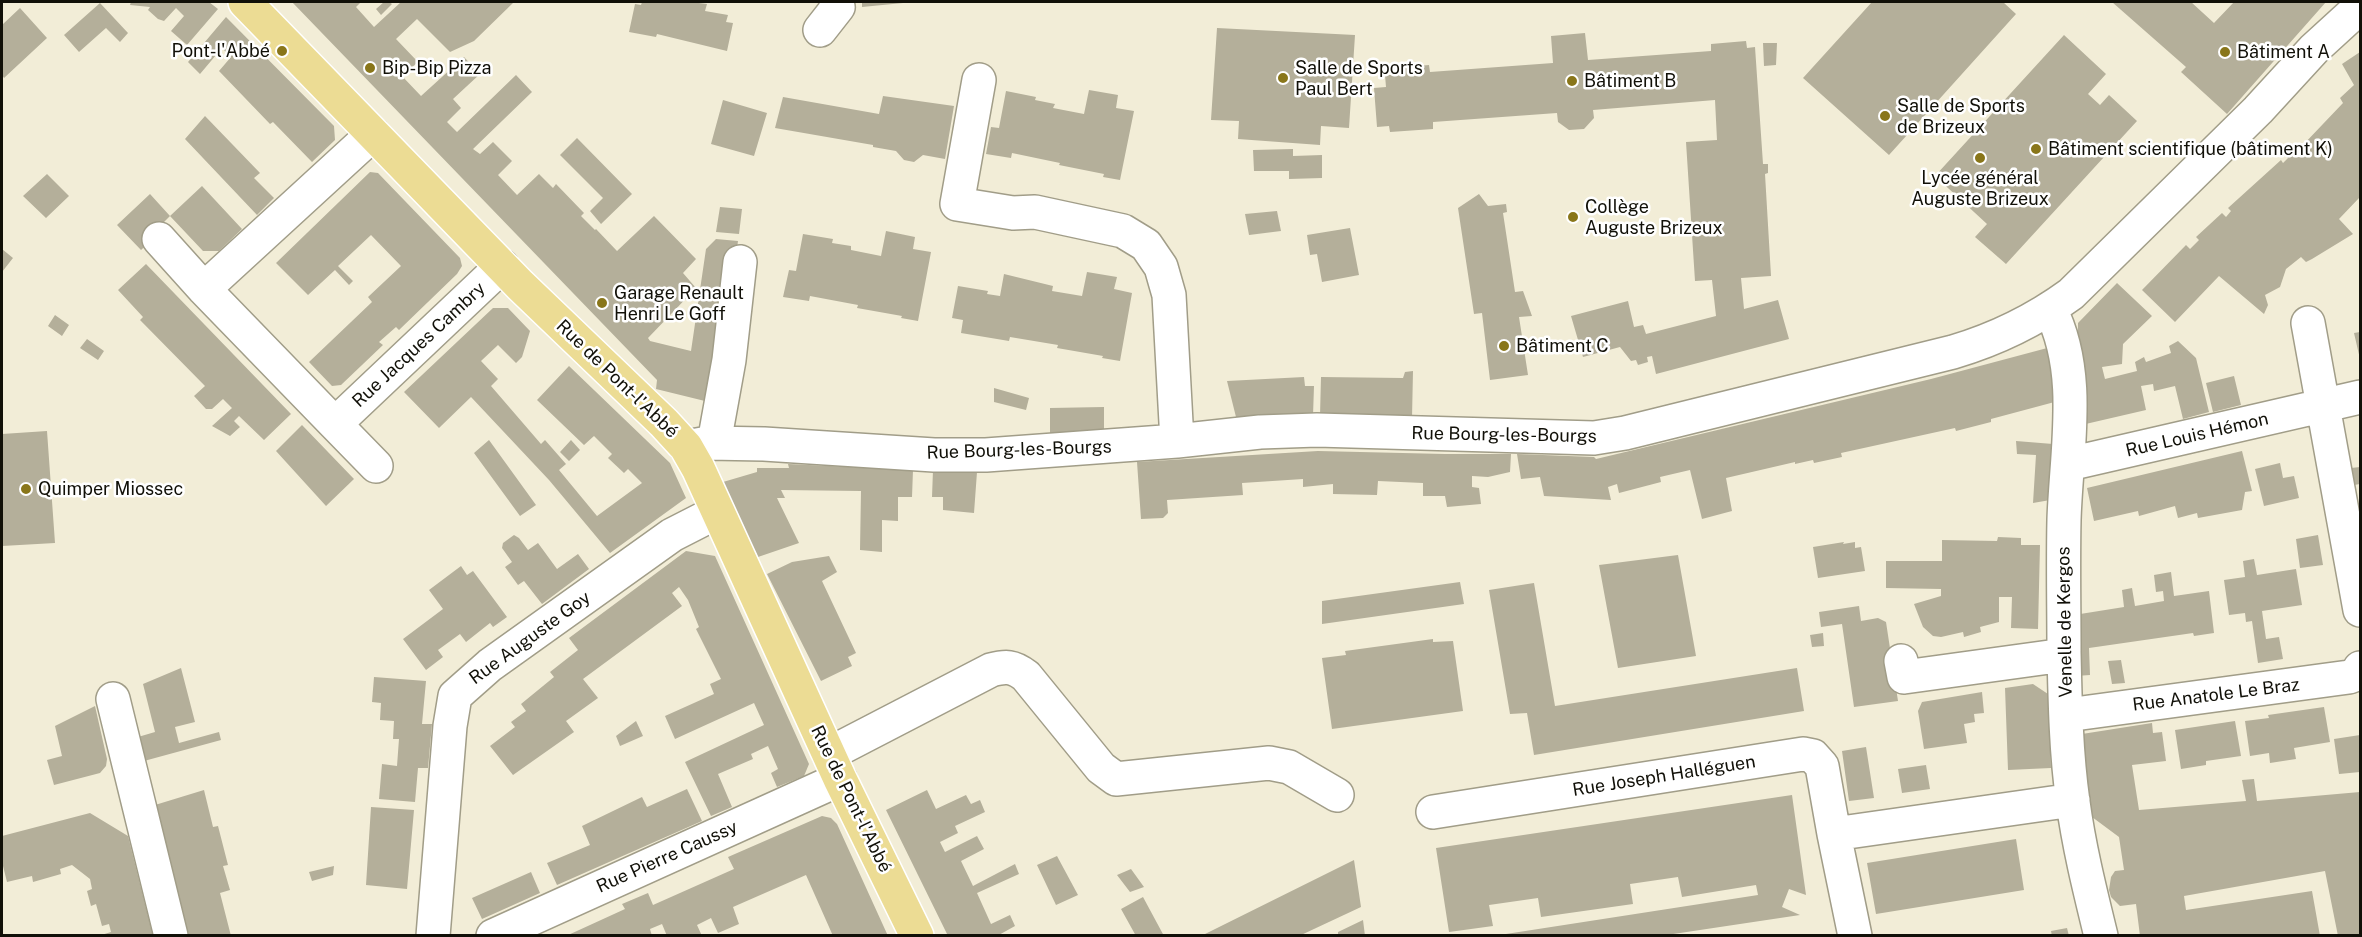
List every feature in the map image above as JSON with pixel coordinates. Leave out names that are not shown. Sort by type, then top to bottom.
[{"type":"main road","name":"Rue de Pont-l'Abbé","points":[[245,2],[593,357],[664,423],[700,445],[698,468],[717,512],[834,767],[917,936]]},
{"type":"street","points":[[820,30],[838,7],[836,2]]},
{"type":"street","name":"Rue Bourg-les-Bourgs","points":[[700,445],[944,455],[1041,452],[1260,432],[1317,430],[1610,437],[1953,352],[2004,335],[2050,309],[2071,294],[2258,110],[2314,49],[2361,7]]},
{"type":"street","points":[[979,80],[957,204],[1013,213],[1035,212],[1123,231],[1146,245],[1161,267],[1168,295],[1177,441]]},
{"type":"street","points":[[204,289],[373,134]]},
{"type":"street","points":[[159,239],[204,289],[376,466]]},
{"type":"street","points":[[700,445],[729,360],[740,262]]},
{"type":"street","name":"Rue Jacques Cambry","points":[[335,424],[502,266]]},
{"type":"street","name":"Venelle de Kergos","points":[[2050,309],[2060,329],[2065,349],[2068,383],[2069,464],[2064,518],[2064,655],[2073,800],[2084,868],[2101,936]]},
{"type":"street","points":[[2308,323],[2361,610]]},
{"type":"street","name":"Rue Louis Hémon","points":[[2069,464],[2361,397]]},
{"type":"street","name":"Rue Auguste Goy","points":[[433,936],[450,726],[455,696],[490,665],[672,535],[717,512]]},
{"type":"street","points":[[1904,680],[2064,655]]},
{"type":"street","name":"Rue Pierre Caussy","points":[[493,936],[834,767],[991,670],[1008,666],[1026,676],[1101,768],[1116,778],[1269,762],[1289,767],[1337,795]]},
{"type":"street","name":"Rue Anatole Le Braz","points":[[2067,715],[2349,677],[2357,674],[2361,668]]},
{"type":"street","points":[[113,699],[171,936]]},
{"type":"street","name":"Rue Joseph Halléguen","points":[[1433,812],[1803,754],[1813,756],[1822,766],[1855,936]]},
{"type":"street","points":[[1834,834],[2073,800]]},
{"type":"building","points":[[131,2],[209,2],[218,9],[187,45],[171,31],[184,16],[176,8],[164,21],[148,10],[150,7],[130,5]]},
{"type":"building","points":[[292,2],[361,2],[356,7],[374,27],[401,2],[514,2],[474,41],[450,52],[417,19],[396,39],[418,62],[402,76],[421,96],[464,57],[480,74],[453,99],[461,108],[447,122],[457,132],[516,75],[532,92],[473,149],[480,154],[493,142],[512,161],[498,175],[517,195],[539,174],[553,188],[556,184],[584,213],[581,216],[617,251],[654,216],[696,259],[683,273],[696,288],[648,338],[650,341],[691,351],[706,249],[716,239],[738,241],[723,349],[709,402],[656,389],[657,380]]},
{"type":"building","points":[[384,2],[392,4],[381,15],[376,9]]},
{"type":"building","points":[[642,2],[707,4],[705,11],[728,15],[726,22],[733,23],[727,51],[657,34],[656,37],[629,32],[635,4],[641,5]]},
{"type":"building","points":[[862,2],[902,2],[903,3],[862,7]]},
{"type":"building","name":"Salle de Sports de Brizeux","points":[[1872,2],[2003,2],[2016,14],[1889,155],[1803,78]]},
{"type":"building","name":"Bâtiment A","points":[[2112,2],[2191,2],[2214,23],[2234,2],[2326,2],[2227,114],[2181,72],[2186,67]]},
{"type":"building","points":[[100,3],[128,33],[120,42],[106,28],[79,52],[64,35]]},
{"type":"building","points":[[20,8],[47,38],[4,78],[2,75],[2,25]]},
{"type":"building","points":[[226,17],[334,126],[335,140],[312,162],[273,122],[270,124],[219,71],[231,57],[222,48],[200,74],[188,62]]},
{"type":"building","points":[[1217,28],[1355,35],[1349,128],[1321,126],[1320,145],[1238,139],[1239,121],[1211,120]]},
{"type":"building","points":[[1585,33],[1588,60],[1711,51],[1711,44],[1746,41],[1747,48],[1755,47],[1763,164],[1768,164],[1768,173],[1765,174],[1771,276],[1741,278],[1744,309],[1778,300],[1789,339],[1656,374],[1652,356],[1647,357],[1648,362],[1638,365],[1636,360],[1631,361],[1620,347],[1583,357],[1571,316],[1628,301],[1634,327],[1643,325],[1646,334],[1716,316],[1712,280],[1695,281],[1686,142],[1717,140],[1715,100],[1593,110],[1594,118],[1584,129],[1569,130],[1558,122],[1557,113],[1433,122],[1433,129],[1390,132],[1389,126],[1377,127],[1374,88],[1386,87],[1385,75],[1394,75],[1394,68],[1429,65],[1430,72],[1553,63],[1551,36]]},
{"type":"building","name":"Bâtiment scientifique (bâtiment K)","points":[[2064,35],[2106,74],[2088,94],[2100,105],[2109,95],[2137,121],[2006,264],[1975,237],[1987,224],[1935,176]]},
{"type":"building","points":[[1763,43],[1777,43],[1776,65],[1764,66]]},
{"type":"building","points":[[2360,52],[2360,197],[2339,219],[2353,234],[2306,262],[2301,257],[2286,269],[2280,287],[2265,295],[2268,305],[2264,314],[2219,276],[2175,322],[2142,290],[2186,245],[2190,249],[2199,240],[2196,237],[2222,213],[2226,217],[2231,211],[2228,208],[2281,160],[2283,163],[2288,158],[2286,155],[2297,143],[2302,146],[2343,103],[2340,98],[2354,85],[2342,64]]},
{"type":"building","points":[[1089,90],[1118,95],[1116,108],[1134,111],[1120,180],[1103,177],[1104,174],[1059,165],[1060,163],[1012,153],[1011,158],[986,154],[991,127],[999,128],[1006,91],[1036,97],[1035,100],[1055,104],[1053,108],[1084,114]]},
{"type":"building","points":[[883,96],[954,106],[945,159],[923,155],[914,162],[904,160],[896,151],[873,147],[873,145],[775,128],[783,97],[879,114]]},
{"type":"building","points":[[723,100],[767,113],[754,156],[711,144]]},
{"type":"building","points":[[205,116],[260,173],[254,178],[274,198],[257,215],[185,139]]},
{"type":"building","points":[[577,138],[632,194],[601,224],[590,211],[603,198],[560,155]]},
{"type":"building","points":[[1293,149],[1293,156],[1322,155],[1322,178],[1289,179],[1289,171],[1254,171],[1253,150]]},
{"type":"building","points":[[370,172],[378,173],[460,258],[462,266],[457,274],[399,330],[396,327],[379,342],[383,345],[341,385],[332,386],[309,362],[372,302],[368,297],[401,266],[371,235],[338,266],[353,281],[349,285],[335,270],[308,295],[276,263]]},
{"type":"building","points":[[47,174],[69,196],[46,218],[23,196]]},
{"type":"building","points":[[202,186],[242,229],[219,251],[203,251],[170,216]]},
{"type":"building","points":[[150,194],[170,216],[151,235],[154,238],[141,250],[117,225]]},
{"type":"building","points":[[1479,194],[1488,206],[1506,204],[1507,212],[1503,213],[1515,292],[1523,291],[1532,316],[1519,317],[1528,375],[1490,380],[1482,313],[1474,314],[1458,208]]},
{"type":"building","points":[[720,207],[742,209],[739,234],[716,232]]},
{"type":"building","points":[[1277,211],[1281,231],[1249,235],[1245,214]]},
{"type":"building","points":[[1350,228],[1359,275],[1322,282],[1317,254],[1310,255],[1307,235]]},
{"type":"building","points":[[886,231],[915,237],[913,249],[931,252],[918,321],[857,308],[858,305],[810,296],[809,301],[783,297],[789,270],[796,271],[803,234],[833,239],[832,243],[851,246],[851,250],[881,256]]},
{"type":"building","points":[[2,249],[13,258],[2,272]]},
{"type":"building","points":[[146,264],[291,414],[264,440],[239,416],[234,421],[240,427],[230,436],[212,426],[232,408],[223,399],[212,409],[206,409],[194,396],[205,386],[140,320],[143,317],[118,290]]},
{"type":"building","points":[[1087,272],[1117,277],[1114,289],[1132,293],[1120,361],[1057,348],[1058,345],[1010,337],[1009,341],[961,333],[963,320],[952,318],[958,286],[988,291],[987,294],[1000,296],[1004,274],[1053,286],[1052,291],[1082,296]]},
{"type":"building","points":[[2117,283],[2152,316],[2123,344],[2122,364],[2102,367],[2105,379],[2137,371],[2135,362],[2144,357],[2146,362],[2171,353],[2169,346],[2178,341],[2196,358],[2209,412],[2183,419],[2175,386],[2154,391],[2153,384],[2141,386],[2146,410],[2077,426],[2078,323]]},
{"type":"building","points":[[493,308],[508,308],[530,331],[522,357],[516,363],[498,345],[481,361],[498,379],[491,386],[541,444],[545,440],[566,464],[559,470],[597,516],[642,483],[628,469],[624,473],[608,458],[612,454],[594,436],[584,445],[537,400],[569,366],[670,463],[686,498],[610,553],[549,480],[471,397],[439,428],[404,392]]},
{"type":"building","points":[[55,315],[69,325],[62,336],[48,326]]},
{"type":"building","points":[[2360,332],[2360,359],[2354,333]]},
{"type":"building","points":[[87,339],[104,351],[98,360],[80,348]]},
{"type":"building","points":[[2051,347],[2062,400],[1956,431],[1955,428],[1841,453],[1842,457],[1814,463],[1813,460],[1795,464],[1795,462],[1726,478],[1732,511],[1702,519],[1690,470],[1660,477],[1661,482],[1619,493],[1617,484],[1608,487],[1611,500],[1544,496],[1540,477],[1521,479],[1517,454],[1594,457],[1596,459],[1931,379]]},
{"type":"building","points":[[1413,371],[1412,418],[1320,416],[1321,377],[1403,378],[1405,372]]},
{"type":"building","points":[[2234,376],[2241,405],[2213,412],[2206,383]]},
{"type":"building","points":[[1304,377],[1305,386],[1314,386],[1313,416],[1237,421],[1227,381]]},
{"type":"building","points":[[994,388],[1029,398],[1026,410],[994,402]]},
{"type":"building","points":[[1104,407],[1104,432],[1050,434],[1050,408]]},
{"type":"building","points":[[302,425],[354,479],[326,506],[276,451]]},
{"type":"building","name":"Quimper Miossec","points":[[47,431],[55,543],[2,546],[2,434]]},
{"type":"building","points":[[489,440],[536,505],[520,516],[474,453]]},
{"type":"building","points":[[571,440],[580,450],[569,461],[560,452]]},
{"type":"building","points":[[2016,441],[2053,444],[2056,499],[2033,503],[2036,455],[2017,454]]},
{"type":"building","points":[[1318,451],[1511,454],[1510,472],[1488,477],[1472,476],[1472,487],[1479,488],[1481,504],[1447,507],[1445,496],[1423,496],[1423,483],[1378,481],[1377,495],[1333,494],[1333,484],[1303,487],[1303,479],[1242,483],[1243,495],[1167,500],[1168,513],[1163,518],[1141,519],[1137,462]]},
{"type":"building","points":[[2242,451],[2252,491],[2245,492],[2242,510],[2198,518],[2197,513],[2178,518],[2175,506],[2139,516],[2138,511],[2094,521],[2087,488]]},
{"type":"building","points":[[2280,463],[2283,478],[2294,476],[2299,498],[2264,506],[2255,469]]},
{"type":"building","points":[[788,464],[913,470],[912,497],[898,497],[898,521],[882,520],[882,552],[860,550],[861,491],[781,490],[785,498],[777,498],[799,543],[758,557],[723,482],[757,472],[757,468],[789,468]]},
{"type":"building","points":[[2360,467],[2360,484],[2354,485],[2351,468]]},
{"type":"building","points":[[933,470],[977,472],[974,513],[943,510],[943,497],[932,497]]},
{"type":"building","points":[[514,535],[528,550],[538,543],[557,569],[578,554],[589,569],[542,604],[524,581],[518,585],[505,567],[512,562],[502,548],[503,543]]},
{"type":"building","points":[[2318,535],[2323,565],[2300,568],[2296,539]]},
{"type":"building","points":[[1998,537],[2021,538],[2021,545],[2040,545],[2038,629],[2011,628],[2012,597],[1999,597],[1999,622],[1980,627],[1981,632],[1964,637],[1963,632],[1941,637],[1933,636],[1923,627],[1914,604],[1941,596],[1941,589],[1886,588],[1886,561],[1942,561],[1942,540],[1997,541]]},
{"type":"building","points":[[1844,542],[1843,544],[1855,542],[1855,548],[1861,547],[1865,571],[1818,578],[1813,547]]},
{"type":"building","points":[[686,551],[715,556],[809,764],[804,776],[777,787],[771,773],[778,769],[768,746],[751,754],[753,759],[718,774],[732,807],[711,816],[685,762],[764,725],[754,703],[675,739],[665,716],[714,694],[710,684],[721,679],[696,629],[699,627],[688,600],[679,587],[672,593],[682,606],[583,679],[598,698],[566,721],[574,732],[513,775],[490,746],[515,727],[511,722],[526,711],[521,704],[554,677],[550,672],[578,650],[569,638]]},
{"type":"building","points":[[1678,555],[1696,656],[1618,668],[1599,565]]},
{"type":"building","points":[[829,556],[837,572],[822,581],[856,653],[848,657],[852,666],[821,681],[767,574],[792,562]]},
{"type":"building","points":[[2254,559],[2257,575],[2296,569],[2302,605],[2262,611],[2266,639],[2279,637],[2283,659],[2258,663],[2252,621],[2246,622],[2245,613],[2229,615],[2224,580],[2245,577],[2243,561]]},
{"type":"building","points":[[461,566],[467,575],[473,571],[507,617],[493,627],[490,623],[466,642],[460,634],[438,650],[443,657],[426,670],[403,639],[443,609],[429,590]]},
{"type":"building","points":[[2171,572],[2174,596],[2209,591],[2214,633],[2194,636],[2193,633],[2089,648],[2090,675],[2076,676],[2074,615],[2124,607],[2122,590],[2132,588],[2135,606],[2164,601],[2163,591],[2156,592],[2154,575]]},
{"type":"building","points":[[1460,582],[1464,604],[1322,624],[1322,601]]},
{"type":"building","points":[[1534,583],[1555,706],[1797,668],[1804,711],[1534,755],[1527,713],[1510,714],[1489,590]]},
{"type":"building","points":[[1859,606],[1861,621],[1878,618],[1886,622],[1898,701],[1854,707],[1842,624],[1821,627],[1819,612]]},
{"type":"building","points":[[1823,633],[1824,646],[1812,647],[1810,635]]},
{"type":"building","points":[[1433,639],[1433,642],[1453,641],[1463,711],[1332,729],[1322,658],[1346,655],[1345,651]]},
{"type":"building","points":[[2121,660],[2125,683],[2112,684],[2108,661]]},
{"type":"building","points":[[181,668],[195,722],[175,727],[179,743],[219,732],[221,740],[144,761],[138,737],[155,732],[143,684]]},
{"type":"building","points":[[374,677],[426,681],[422,724],[432,724],[428,768],[418,768],[415,802],[379,799],[382,764],[397,766],[399,739],[393,739],[394,721],[380,720],[381,703],[372,702]]},
{"type":"building","points":[[2033,684],[2048,694],[2051,768],[2008,770],[2005,688]]},
{"type":"building","points":[[1982,692],[1984,713],[1974,714],[1975,722],[1964,724],[1967,743],[1924,749],[1918,711],[1922,702]]},
{"type":"building","points":[[95,706],[107,759],[106,766],[100,773],[54,785],[47,760],[62,756],[55,726]]},
{"type":"building","points":[[2324,707],[2330,742],[2294,748],[2296,759],[2270,763],[2269,753],[2250,756],[2245,721],[2269,718],[2268,715]]},
{"type":"building","points":[[636,721],[643,736],[620,746],[616,736]]},
{"type":"building","points":[[2235,721],[2241,756],[2206,761],[2206,765],[2181,769],[2175,730]]},
{"type":"building","points":[[2152,723],[2153,733],[2162,732],[2166,761],[2132,765],[2139,810],[2246,801],[2242,780],[2254,779],[2257,801],[2360,792],[2360,936],[2338,936],[2325,871],[2184,896],[2186,910],[2312,891],[2320,936],[2140,936],[2136,904],[2120,906],[2111,897],[2109,890],[2111,877],[2115,871],[2124,870],[2119,837],[2088,814],[2082,734]]},
{"type":"building","points":[[2360,735],[2360,772],[2339,774],[2334,739]]},
{"type":"building","points":[[1866,747],[1874,798],[1849,801],[1842,751]]},
{"type":"building","points":[[1926,765],[1930,789],[1902,793],[1898,769]]},
{"type":"building","points":[[687,789],[702,821],[557,885],[547,863],[590,845],[582,826],[642,797],[647,807]]},
{"type":"building","points":[[204,790],[213,827],[218,826],[228,865],[223,866],[230,890],[220,893],[231,936],[189,936],[155,805]]},
{"type":"building","points":[[927,790],[936,809],[966,795],[971,804],[980,800],[985,812],[955,826],[958,833],[940,842],[945,852],[977,836],[984,849],[961,861],[973,886],[1015,864],[1019,874],[977,893],[991,924],[1010,915],[1015,926],[997,936],[948,936],[886,810]]},
{"type":"building","points":[[1792,795],[1806,895],[1789,889],[1782,907],[1800,915],[1660,936],[1493,936],[1758,895],[1756,885],[1682,897],[1678,877],[1630,884],[1633,904],[1541,917],[1538,898],[1489,905],[1493,926],[1449,932],[1436,848]]},
{"type":"building","points":[[371,807],[414,810],[407,889],[366,885]]},
{"type":"building","points":[[90,813],[128,836],[153,936],[98,936],[111,932],[109,924],[102,926],[96,904],[91,906],[87,891],[92,889],[90,879],[72,865],[60,869],[61,874],[33,882],[32,876],[7,882],[2,862],[2,836]]},
{"type":"building","points":[[822,816],[831,818],[837,824],[888,936],[833,936],[806,875],[733,907],[739,924],[718,933],[711,918],[697,925],[702,936],[667,936],[662,924],[650,929],[652,936],[566,936],[625,909],[622,904],[648,893],[653,905],[734,869],[728,857]]},
{"type":"building","points":[[2016,839],[2024,890],[1876,914],[1867,863]]},
{"type":"building","points":[[1057,856],[1078,895],[1056,905],[1037,865]]},
{"type":"building","points":[[1354,860],[1361,907],[1299,936],[1201,936]]},
{"type":"building","points":[[334,866],[333,875],[312,881],[309,872]]},
{"type":"building","points":[[1131,869],[1144,887],[1130,892],[1117,875]]},
{"type":"building","points":[[531,872],[540,893],[482,919],[472,898]]},
{"type":"building","points":[[1143,897],[1164,936],[1136,936],[1121,909]]},
{"type":"building","points":[[1363,920],[1365,936],[1338,936],[1338,932]]},
{"type":"building","points":[[2067,928],[2069,936],[2052,936],[2051,931]]},
{"type":"place","name":"Pont-l'Abbé","points":[[282,51]]},
{"type":"place","name":"Bâtiment A","points":[[2225,52]]},
{"type":"place","name":"Bip-Bip Pizza","points":[[370,68]]},
{"type":"place","name":"Salle de Sports Paul Bert","points":[[1283,78]]},
{"type":"place","name":"Bâtiment B","points":[[1572,81]]},
{"type":"place","name":"Salle de Sports de Brizeux","points":[[1885,116]]},
{"type":"place","name":"Bâtiment scientifique (bâtiment K)","points":[[2036,149]]},
{"type":"place","name":"Lycée général Auguste Brizeux","points":[[1980,158]]},
{"type":"place","name":"Collège Auguste Brizeux","points":[[1573,217]]},
{"type":"place","name":"Garage Renault Henri Le Goff","points":[[602,303]]},
{"type":"place","name":"Bâtiment C","points":[[1504,346]]},
{"type":"place","name":"Quimper Miossec","points":[[26,489]]}]
